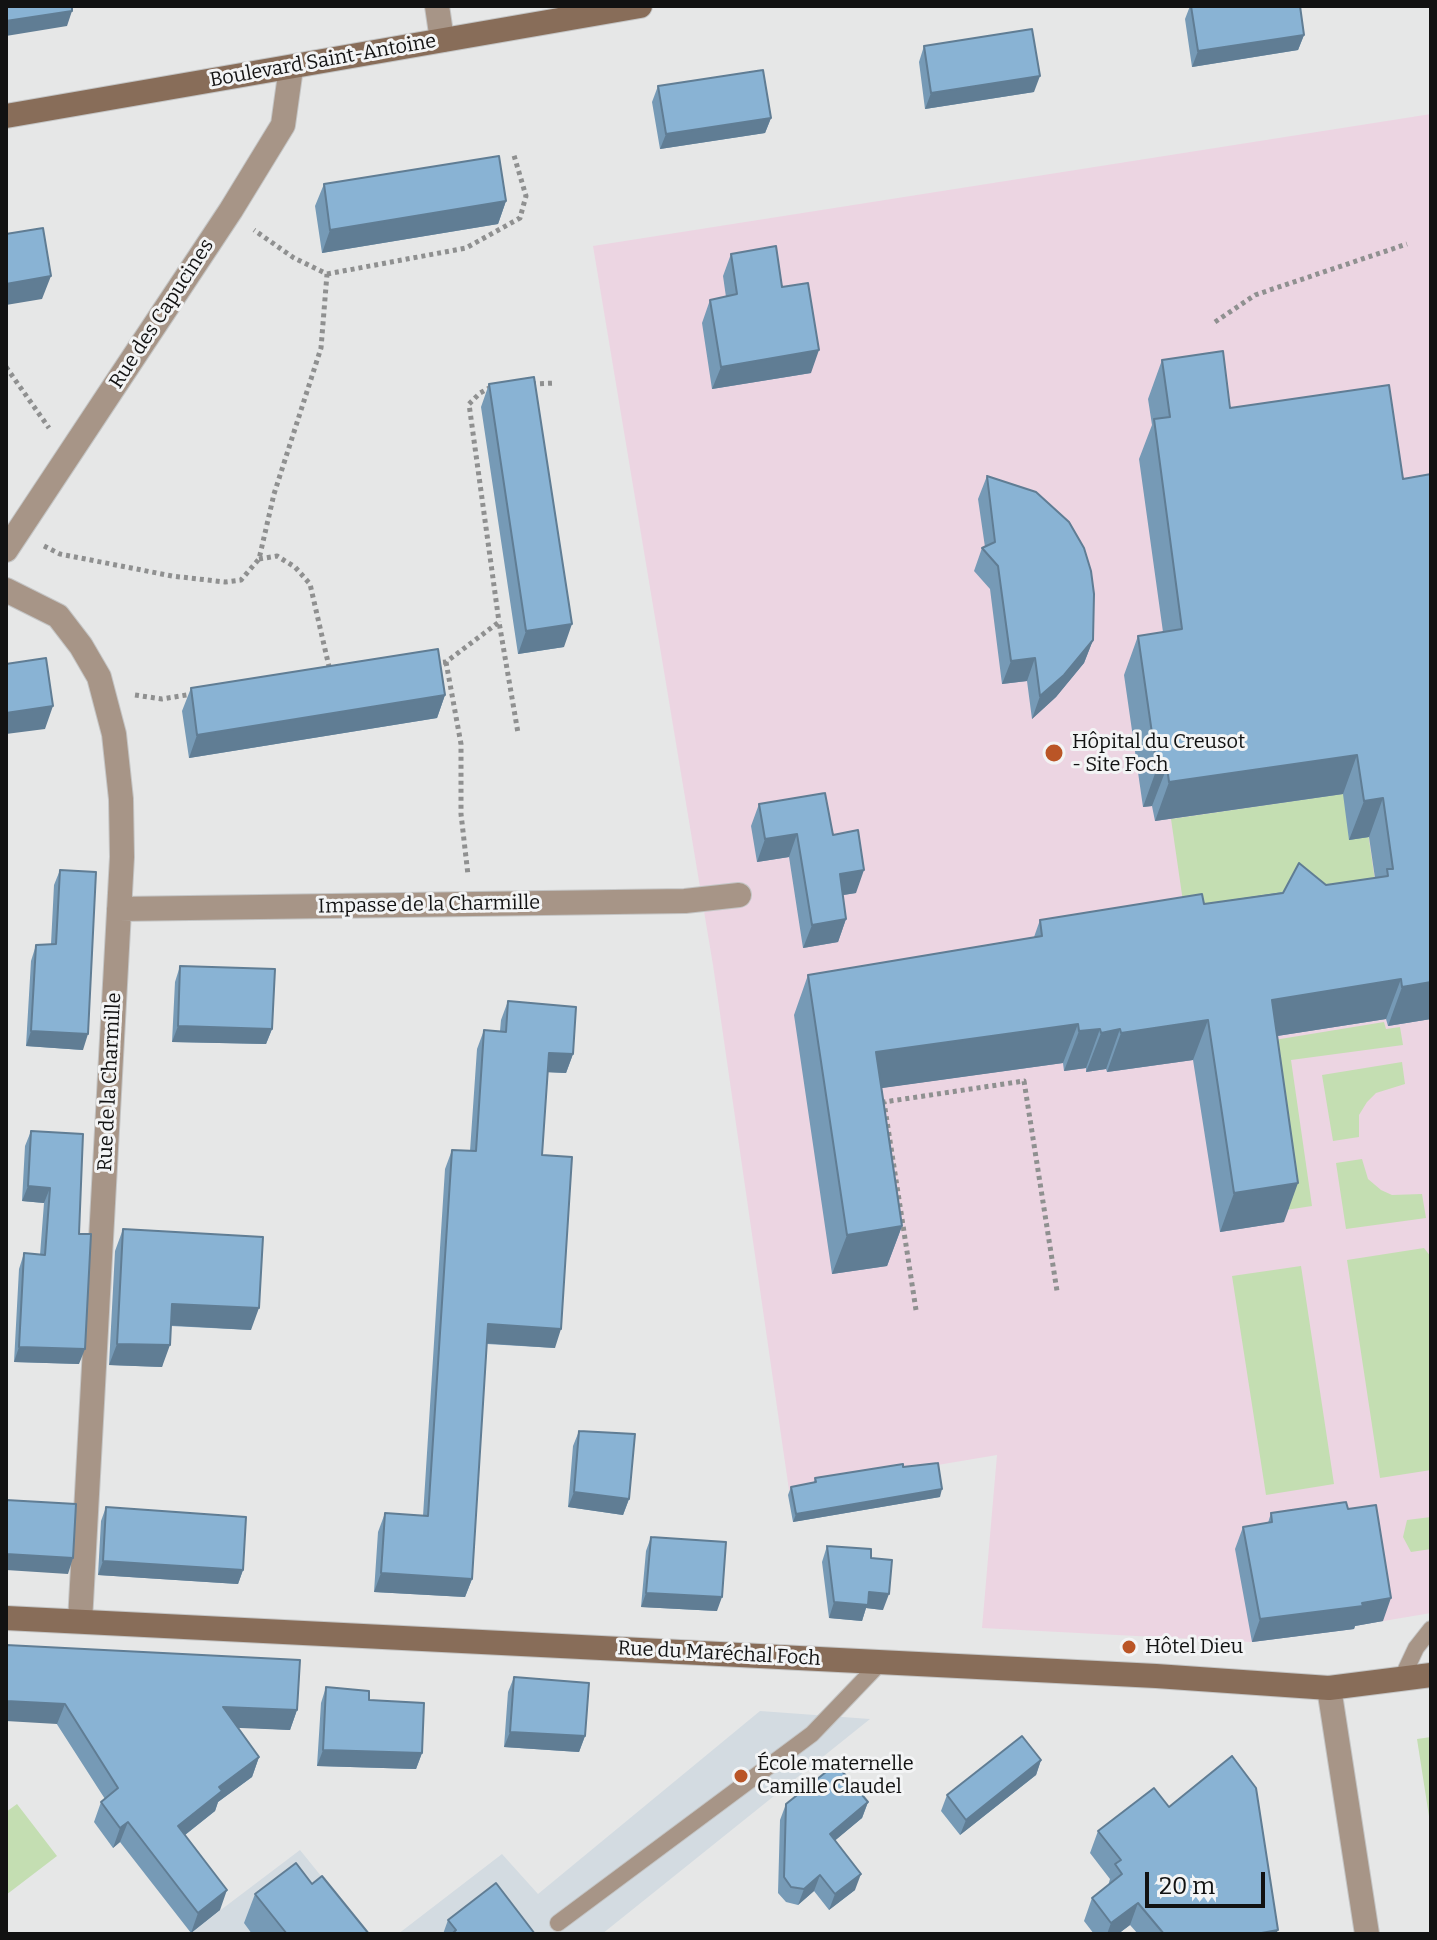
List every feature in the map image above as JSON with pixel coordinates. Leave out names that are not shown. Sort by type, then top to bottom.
[{"type":"main road","name":"Boulevard Saint-Antoine","points":[[6,116],[640,6]]},
{"type":"main road","name":"Rue du Maréchal Foch","points":[[6,1618],[1156,1676],[1329,1688],[1431,1675]]},
{"type":"street","points":[[437,6],[442,40]]},
{"type":"street","name":"Rue des Capucines","points":[[12,541],[231,210],[283,125],[291,68]]},
{"type":"street","name":"Rue de la Charmille","points":[[6,590],[58,616],[99,677],[114,734],[121,799],[122,857],[80,1621]]},
{"type":"street","name":"Impasse de la Charmille","points":[[119,909],[685,901],[739,895]]},
{"type":"street","points":[[1329,1688],[1367,1934]]},
{"type":"lane","points":[[1401,1680],[1416,1648],[1431,1629]]},
{"type":"lane","points":[[558,1923],[812,1734],[881,1662]]},
{"type":"path","points":[[231,210],[265,240],[327,274],[466,248],[520,218],[526,196],[513,152]]},
{"type":"path","points":[[1215,322],[1255,295],[1407,244]]},
{"type":"path","points":[[12,541],[60,554],[172,576],[225,582],[241,580],[259,559],[274,494],[321,348],[327,274]]},
{"type":"path","points":[[6,367],[68,455]]},
{"type":"path","points":[[525,384],[556,383]]},
{"type":"path","points":[[494,386],[480,393],[469,404],[499,622],[518,733]]},
{"type":"path","points":[[259,559],[277,556],[295,567],[310,584],[331,673]]},
{"type":"path","points":[[431,663],[446,662],[499,622]]},
{"type":"path","points":[[446,662],[461,744],[461,814],[472,904]]},
{"type":"path","points":[[315,675],[345,671]]},
{"type":"path","points":[[104,696],[162,699],[193,694]]},
{"type":"path","points":[[916,1310],[884,1102],[1024,1081],[1057,1291]]},
{"type":"shaded area","name":"Hôpital du Creusot - Site Foch","points":[[1431,114],[1431,1613],[1354,1626],[1354,1629],[1252,1642],[982,1628],[997,1455],[789,1490],[713,965],[593,246]]},
{"type":"shaded area","name":"École maternelle Camille Claudel","points":[[760,1711],[870,1719],[602,1934],[398,1934],[502,1854],[538,1894]]},
{"type":"shaded area","points":[[300,1850],[368,1934],[189,1934]]},
{"type":"green space","points":[[1362,791],[1379,908],[1189,943],[1171,819]]},
{"type":"green space","points":[[1384,1022],[1386,1029],[1400,1027],[1403,1045],[1291,1060],[1312,1206],[1286,1210],[1262,1042]]},
{"type":"green space","points":[[1402,1062],[1405,1084],[1376,1093],[1367,1102],[1359,1115],[1359,1137],[1333,1141],[1322,1075]]},
{"type":"green space","points":[[1362,1159],[1368,1179],[1381,1190],[1392,1195],[1422,1194],[1426,1218],[1346,1229],[1336,1163]]},
{"type":"green space","points":[[1424,1248],[1431,1257],[1431,1470],[1380,1478],[1347,1260]]},
{"type":"green space","points":[[1301,1266],[1334,1484],[1266,1495],[1232,1276]]},
{"type":"green space","points":[[1431,1517],[1431,1549],[1411,1552],[1403,1537],[1407,1520]]},
{"type":"green space","points":[[1431,1737],[1431,1829],[1417,1739]]},
{"type":"green space","points":[[17,1804],[57,1856],[6,1895],[6,1812]]},
{"type":"building","points":[[6,6],[72,6],[72,11],[6,21]]},
{"type":"building","points":[[1191,6],[1300,6],[1304,35],[1198,51]]},
{"type":"building","points":[[1032,29],[1040,76],[931,93],[924,46]]},
{"type":"building","points":[[763,70],[771,118],[666,134],[658,86]]},
{"type":"building","points":[[499,156],[506,201],[330,230],[324,184]]},
{"type":"building","points":[[43,228],[51,276],[6,284],[6,234]]},
{"type":"building","points":[[776,246],[782,287],[808,283],[819,350],[721,367],[710,300],[737,294],[731,254]]},
{"type":"building","points":[[1223,351],[1230,408],[1389,385],[1403,479],[1431,474],[1431,982],[1402,987],[1401,979],[1272,1000],[1298,1183],[1234,1193],[1208,1020],[1121,1033],[1120,1029],[1101,1033],[1100,1029],[1079,1031],[1078,1024],[876,1052],[902,1226],[847,1235],[808,975],[1042,936],[1040,920],[1202,894],[1204,904],[1283,893],[1299,863],[1326,885],[1388,876],[1387,869],[1393,869],[1383,798],[1364,801],[1357,755],[1169,782],[1167,767],[1157,768],[1138,636],[1182,629],[1154,419],[1170,417],[1162,360]]},
{"type":"building","points":[[534,377],[572,624],[526,631],[489,384]]},
{"type":"building","points":[[987,476],[1036,492],[1069,522],[1084,548],[1091,571],[1093,640],[1064,675],[1040,696],[1035,658],[1011,661],[998,566],[982,548],[995,542]]},
{"type":"building","points":[[438,649],[445,695],[197,735],[191,688]]},
{"type":"building","points":[[46,658],[53,706],[6,713],[6,664]]},
{"type":"building","points":[[825,793],[833,835],[858,830],[864,870],[840,874],[846,919],[812,925],[797,834],[765,839],[759,804]]},
{"type":"building","points":[[60,870],[96,872],[88,1034],[31,1031],[36,945],[56,944]]},
{"type":"building","points":[[180,966],[275,969],[272,1029],[178,1026]]},
{"type":"building","points":[[508,1001],[576,1007],[573,1054],[549,1053],[542,1155],[572,1157],[561,1329],[488,1324],[472,1579],[381,1573],[385,1513],[428,1516],[452,1150],[476,1151],[484,1030],[506,1032]]},
{"type":"building","points":[[31,1131],[83,1134],[79,1234],[91,1234],[85,1349],[19,1347],[24,1253],[45,1255],[50,1188],[28,1186]]},
{"type":"building","points":[[123,1229],[263,1237],[259,1308],[172,1304],[170,1345],[117,1344]]},
{"type":"building","points":[[579,1431],[635,1434],[629,1499],[574,1492]]},
{"type":"building","points":[[938,1463],[942,1489],[796,1514],[791,1487],[816,1482],[815,1478],[903,1464],[903,1467]]},
{"type":"building","points":[[6,1500],[76,1504],[73,1558],[6,1554]]},
{"type":"building","points":[[1346,1502],[1348,1509],[1376,1505],[1391,1598],[1362,1603],[1363,1606],[1260,1619],[1243,1527],[1272,1522],[1271,1513]]},
{"type":"building","points":[[106,1507],[246,1517],[243,1570],[103,1561]]},
{"type":"building","points":[[651,1537],[726,1542],[722,1597],[646,1593]]},
{"type":"building","points":[[827,1546],[871,1549],[871,1558],[892,1560],[889,1594],[869,1592],[868,1605],[834,1602]]},
{"type":"building","points":[[6,1645],[300,1660],[297,1710],[223,1707],[259,1757],[219,1787],[222,1791],[178,1826],[227,1890],[198,1913],[128,1822],[120,1828],[101,1802],[118,1788],[65,1704],[6,1701]]},
{"type":"building","points":[[514,1677],[589,1683],[585,1736],[510,1732]]},
{"type":"building","points":[[326,1687],[369,1691],[369,1700],[424,1703],[422,1753],[323,1750]]},
{"type":"building","points":[[1022,1736],[1041,1760],[966,1820],[947,1795]]},
{"type":"building","points":[[1232,1756],[1256,1788],[1278,1930],[1256,1934],[1164,1934],[1138,1903],[1111,1923],[1092,1898],[1122,1874],[1115,1864],[1121,1860],[1098,1831],[1154,1788],[1169,1807]]},
{"type":"building","points":[[836,1764],[868,1802],[830,1834],[861,1874],[835,1894],[820,1875],[804,1889],[791,1887],[784,1877],[786,1804]]},
{"type":"building","points":[[296,1863],[312,1884],[322,1876],[369,1934],[287,1934],[255,1894]]},
{"type":"building","points":[[496,1883],[535,1934],[452,1934],[456,1930],[448,1920]]},
{"type":"place","name":"Hôpital du Creusot - Site Foch","points":[[1054,753]]},
{"type":"place","name":"Hôtel Dieu","points":[[1129,1647]]},
{"type":"place","name":"École maternelle Camille Claudel","points":[[741,1776]]}]
